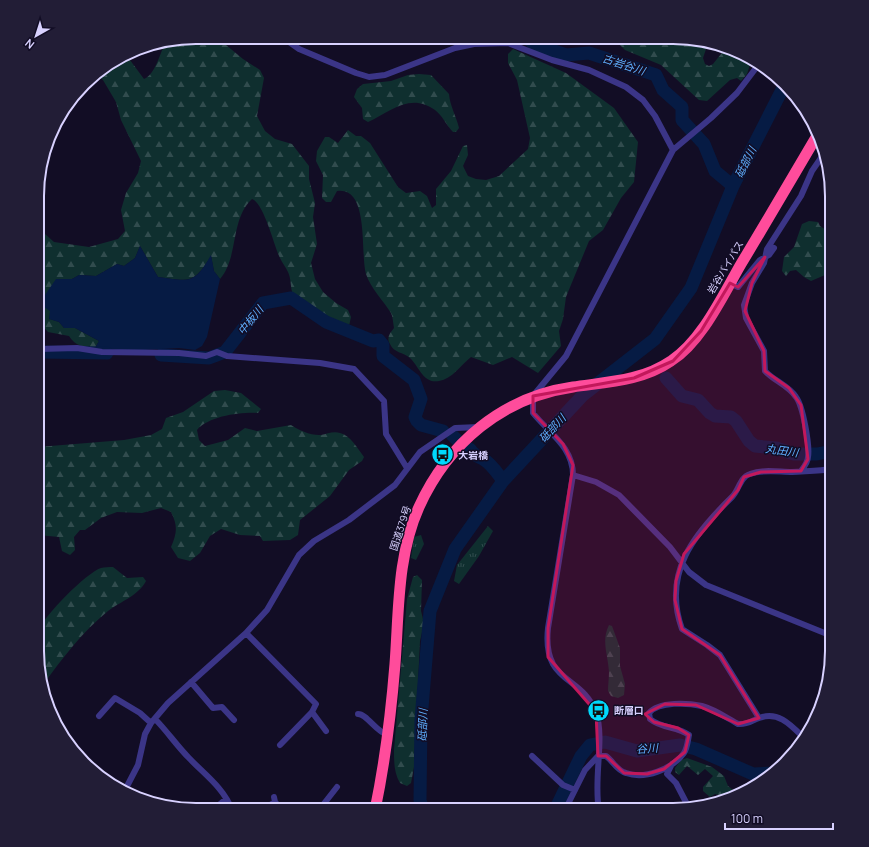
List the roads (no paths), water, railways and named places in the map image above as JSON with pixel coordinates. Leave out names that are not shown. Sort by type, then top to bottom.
[{"type":"highway","name":"岩谷バイパス","points":[[624,380],[653,371],[673,361],[701,331],[814,141]]},
{"type":"highway","name":"国道379号","points":[[377,803],[384,769],[388,735],[402,564],[411,527],[433,480],[454,452],[479,427],[505,409],[533,396],[571,387],[624,380]]},
{"type":"street","points":[[291,44],[299,50],[369,77],[385,75],[455,48],[474,44]]},
{"type":"street","points":[[511,44],[552,60],[589,70],[626,87],[643,100],[655,116],[673,150]]},
{"type":"street","points":[[598,803],[596,789],[599,734],[597,718],[592,704],[552,664],[546,647],[573,475],[573,465],[563,444],[538,420],[533,413],[533,396],[566,356],[673,150],[737,93],[756,68]]},
{"type":"street","points":[[801,471],[808,459],[809,450],[800,405],[797,397],[789,388],[766,371],[764,351],[756,339],[744,305],[752,283],[764,263],[767,249],[800,196],[812,171],[820,159]]},
{"type":"street","points":[[730,283],[738,287],[760,260],[774,248]]},
{"type":"street","points":[[44,349],[77,348],[102,352],[180,353],[206,356],[217,352],[227,356],[320,363],[354,369],[384,401],[386,434],[406,468]]},
{"type":"street","points":[[127,786],[138,766],[145,734],[153,721],[191,682],[246,632],[267,610],[299,555],[314,541],[349,520],[395,485],[406,468],[420,452],[456,428],[479,427]]},
{"type":"street","points":[[759,718],[720,655],[707,645],[682,630],[675,600],[676,581],[684,554],[722,506],[738,490],[744,477],[749,474],[761,472],[825,469]]},
{"type":"street","points":[[573,475],[596,482],[619,495],[670,547],[689,572],[706,585],[825,633]]},
{"type":"street","points":[[246,632],[316,704],[312,712],[280,745]]},
{"type":"street","points":[[191,682],[213,708],[222,707],[234,720]]},
{"type":"street","points":[[98,716],[115,698],[153,721],[209,776],[228,803]]},
{"type":"street","points":[[598,753],[606,756],[624,773],[632,775],[647,774],[664,769],[672,764],[686,750],[689,735],[683,730],[668,728],[650,719],[649,713],[657,706],[665,704],[696,705],[708,709],[738,724],[744,724],[771,715],[780,717],[800,734]]},
{"type":"street","points":[[312,712],[326,731]]},
{"type":"street","points":[[358,714],[364,715],[373,726],[383,734],[388,735]]},
{"type":"street","points":[[568,803],[574,790],[598,753]]},
{"type":"street","points":[[532,756],[558,778],[563,785],[574,790]]},
{"type":"street","points":[[672,764],[667,774],[676,783],[687,803]]},
{"type":"street","points":[[324,803],[337,787]]},
{"type":"street","points":[[221,803],[226,799]]},
{"type":"water","points":[[140,246],[158,277],[184,280],[190,279],[200,272],[211,255],[214,271],[220,279],[207,337],[202,346],[195,350],[179,348],[127,351],[95,348],[99,341],[75,328],[64,328],[59,322],[49,319],[50,311],[44,307],[45,295],[56,279],[72,279],[79,275],[96,276],[117,264],[124,266],[135,258]]},
{"type":"waterway","name":"古岩谷川","points":[[534,44],[566,55],[589,53],[656,75],[663,90],[682,107],[682,120],[704,144],[715,171],[733,186]]},
{"type":"waterway","name":"砥部川","points":[[421,803],[421,720],[430,611],[455,549],[503,481],[583,395],[655,339],[691,288],[733,186],[782,90]]},
{"type":"waterway","name":"中板川","points":[[161,355],[209,358],[225,352],[263,303],[291,298],[326,322],[373,341],[379,340],[383,345],[383,356],[414,380],[421,399],[415,417],[417,421],[421,425],[443,431]]},
{"type":"waterway","name":"中板川","points":[[44,352],[107,353]]},
{"type":"waterway","name":"丸田川","points":[[666,378],[682,396],[698,400],[710,413],[715,416],[731,417],[736,421],[749,441],[755,446],[776,448],[794,454],[825,452]]},
{"type":"waterway","name":"中板川","points":[[452,435],[457,440]]},
{"type":"waterway","name":"中板川","points":[[470,449],[473,453],[489,463],[503,481]]},
{"type":"waterway","name":"谷川","points":[[558,803],[581,756],[590,745],[605,742],[637,751],[680,745],[696,749],[753,774],[764,773]]},
{"type":"place","name":"大岩橋","points":[[442,455]]},
{"type":"place","name":"断層口","points":[[598,710]]}]
